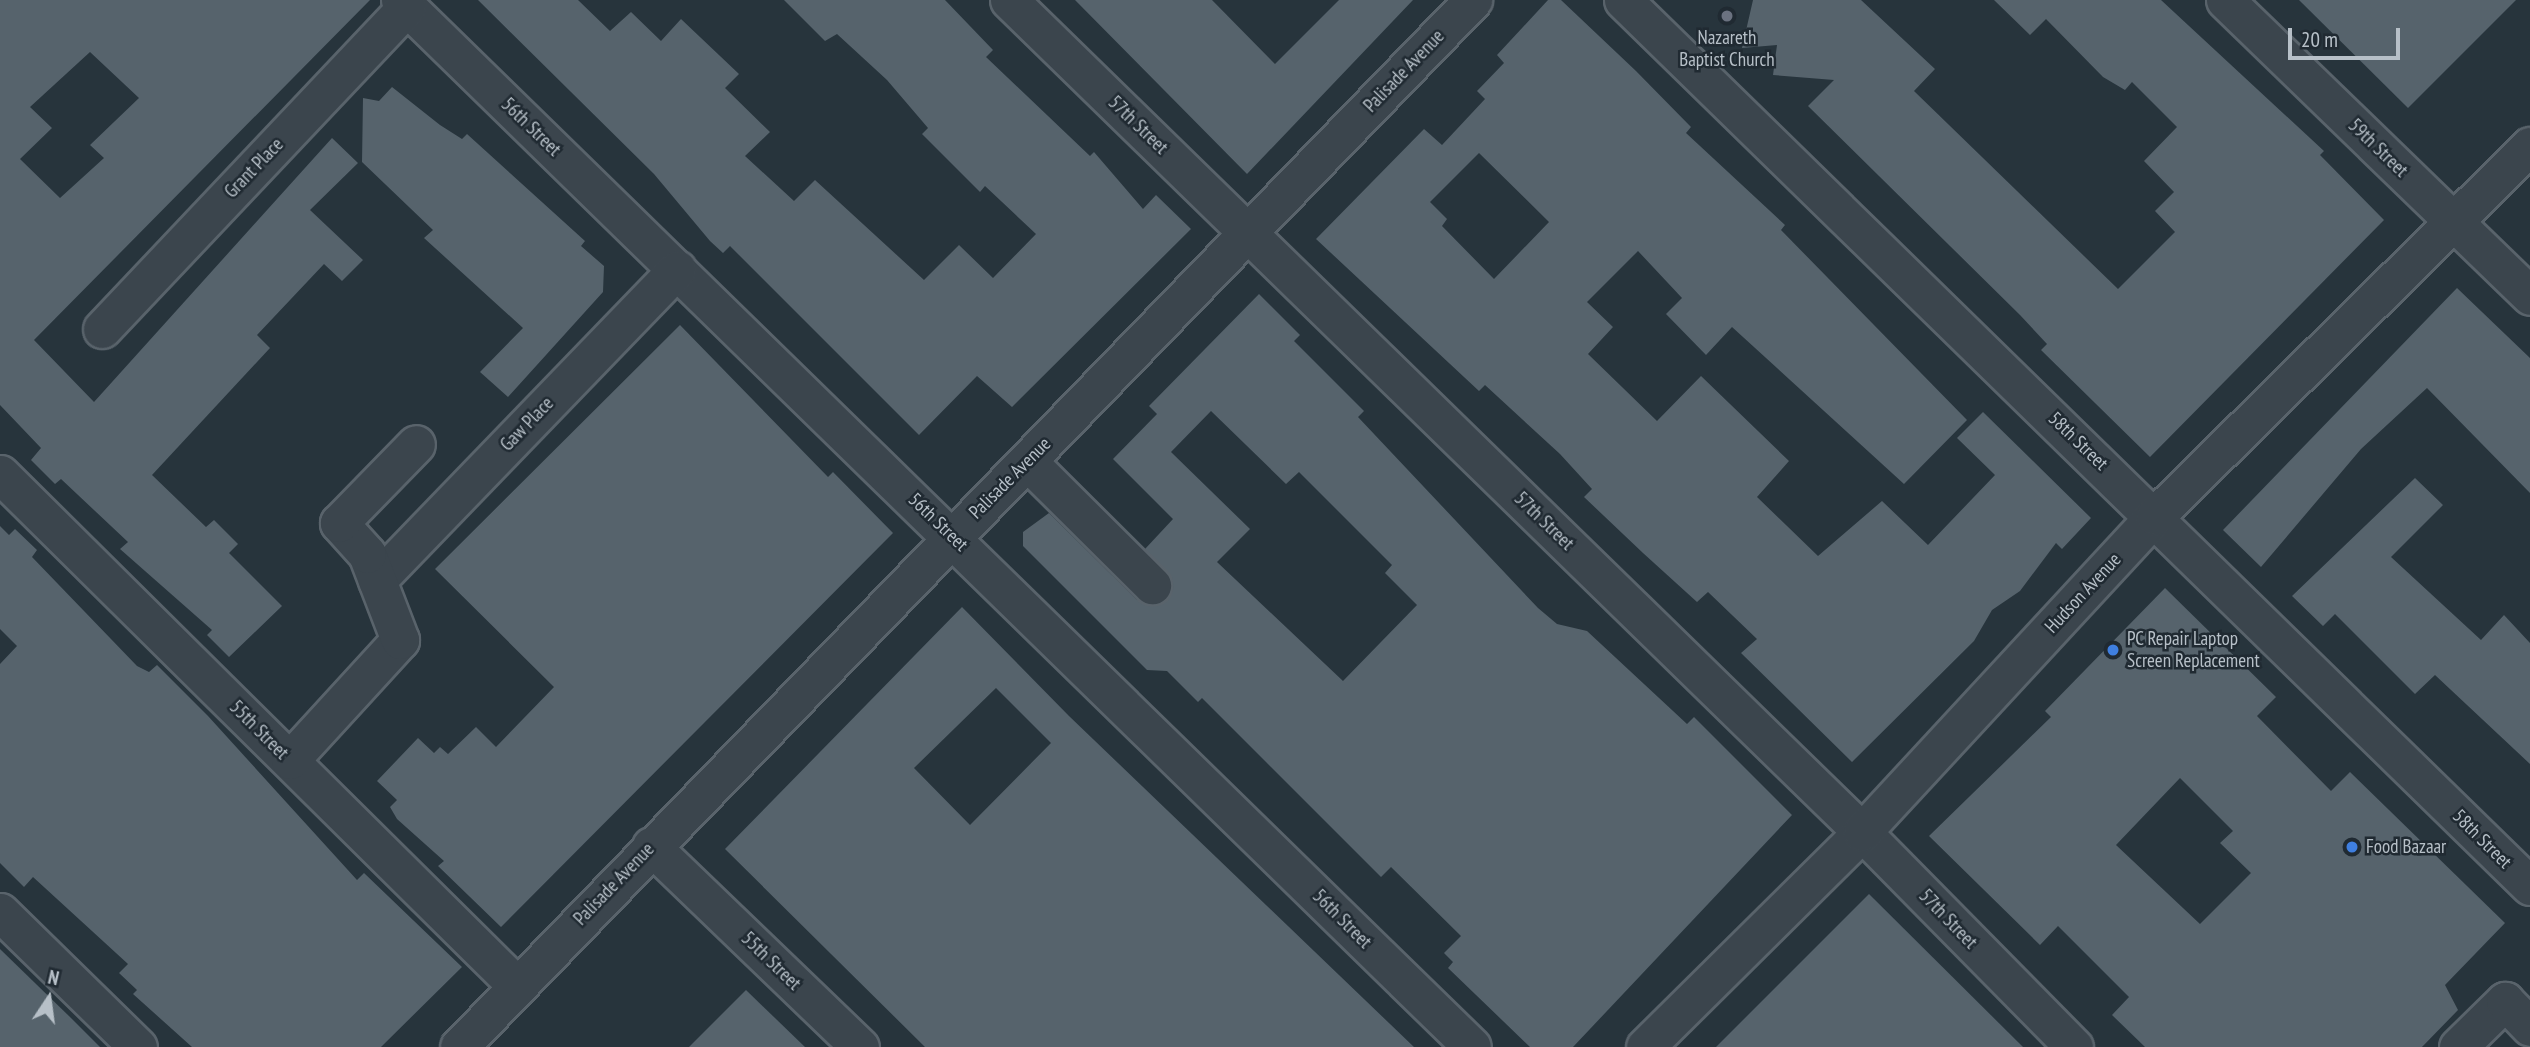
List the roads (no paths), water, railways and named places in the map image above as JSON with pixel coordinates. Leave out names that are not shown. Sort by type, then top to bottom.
[{"type":"street","name":"57th Street","points":[[1009,0],[1862,832],[2074,1047]]},
{"type":"street","name":"Palisade Avenue","points":[[459,1047],[1473,0]]},
{"type":"street","name":"58th Street","points":[[1623,0],[2155,516],[2530,886]]},
{"type":"street","name":"59th Street","points":[[2225,0],[2530,296]]},
{"type":"street","name":"56th Street","points":[[404,4],[952,536],[1472,1047]]},
{"type":"street","name":"Grant Place","points":[[102,329],[404,4]]},
{"type":"street","name":"Hudson Avenue","points":[[1644,1047],[1862,832],[2155,516],[2530,146]]},
{"type":"street","name":"Gaw Place","points":[[377,580],[677,269]]},
{"type":"street","points":[[290,760],[400,640],[367,554],[340,523],[416,444]]},
{"type":"street","points":[[1028,462],[1152,585]]},
{"type":"street","name":"55th Street","points":[[0,474],[517,986]]},
{"type":"street","name":"55th Street","points":[[651,846],[860,1047]]},
{"type":"street","points":[[0,912],[138,1047]]},
{"type":"street","points":[[2458,1047],[2505,1001],[2530,1027]]},
{"type":"place","name":"Nazareth Baptist Church","points":[[1727,16]]},
{"type":"place","name":"PC Repair Laptop Screen Replacement","points":[[2113,650]]},
{"type":"place","name":"Food Bazaar","points":[[2352,847]]}]
